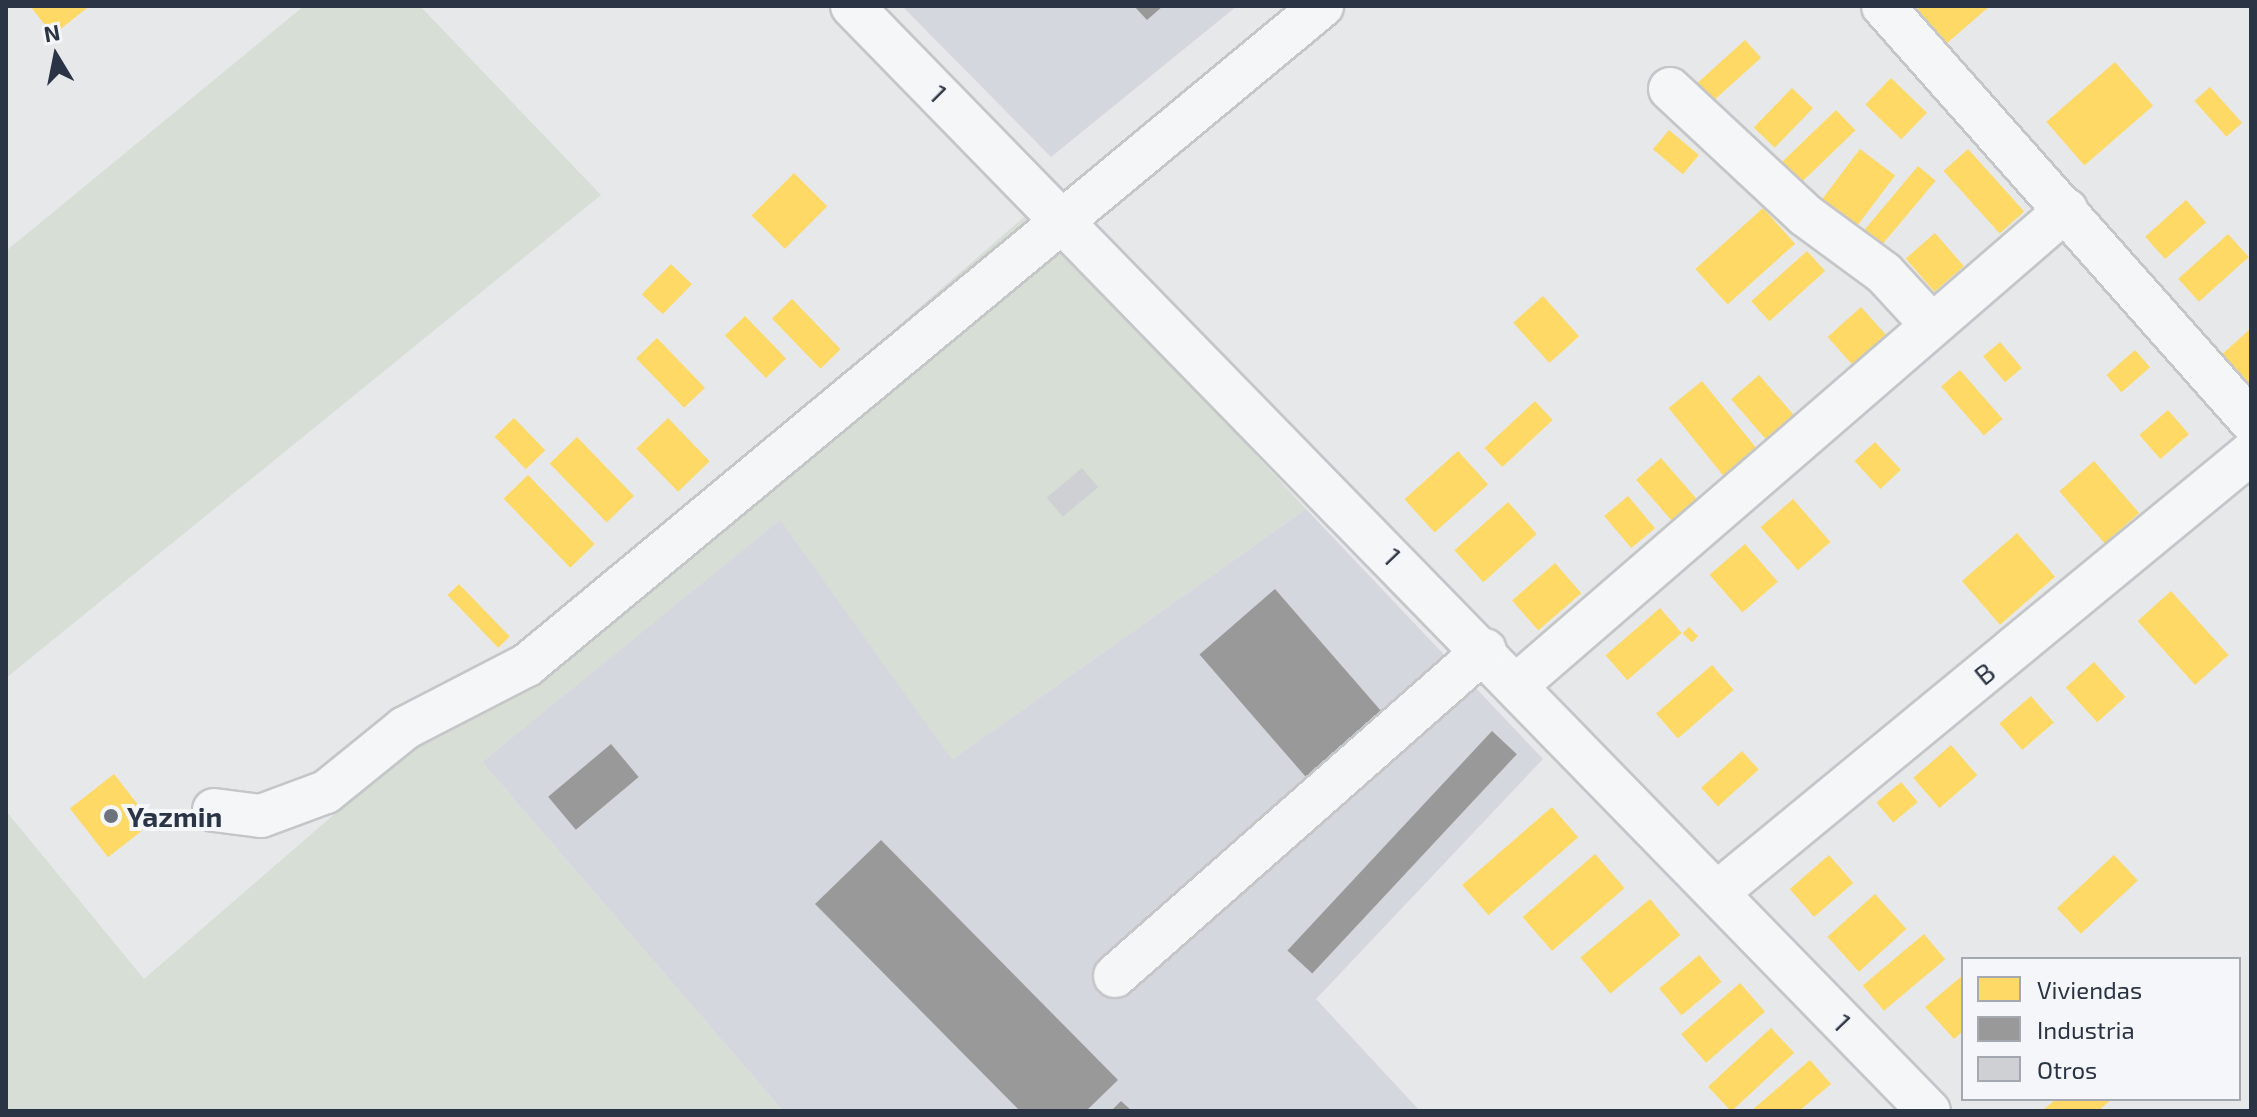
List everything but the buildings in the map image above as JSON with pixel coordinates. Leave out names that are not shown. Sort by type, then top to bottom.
[{"type":"street","name":"1","points":[[852,6],[1485,650],[1929,1111]]},
{"type":"street","points":[[214,810],[261,816],[326,792],[405,728],[527,665],[1322,6]]},
{"type":"street","points":[[1883,6],[2251,421]]},
{"type":"street","points":[[1670,89],[1805,215],[1884,273],[1932,325]]},
{"type":"street","points":[[1518,684],[2066,210]]},
{"type":"street","name":"B","points":[[1718,892],[2251,453]]},
{"type":"street","points":[[1115,976],[1485,650]]},
{"type":"shaded area","points":[[304,6],[420,6],[601,195],[6,678],[6,251]]},
{"type":"shaded area","points":[[902,6],[1237,6],[1051,157]]},
{"type":"shaded area","points":[[1031,211],[1306,509],[952,760],[780,520],[482,762],[783,1111],[6,1111],[6,811],[144,979]]},
{"type":"shaded area","points":[[1306,509],[1543,759],[1316,999],[1420,1111],[783,1111],[482,762],[781,519],[953,759]]},
{"type":"place","name":"Yazmin","points":[[111,816]]}]
